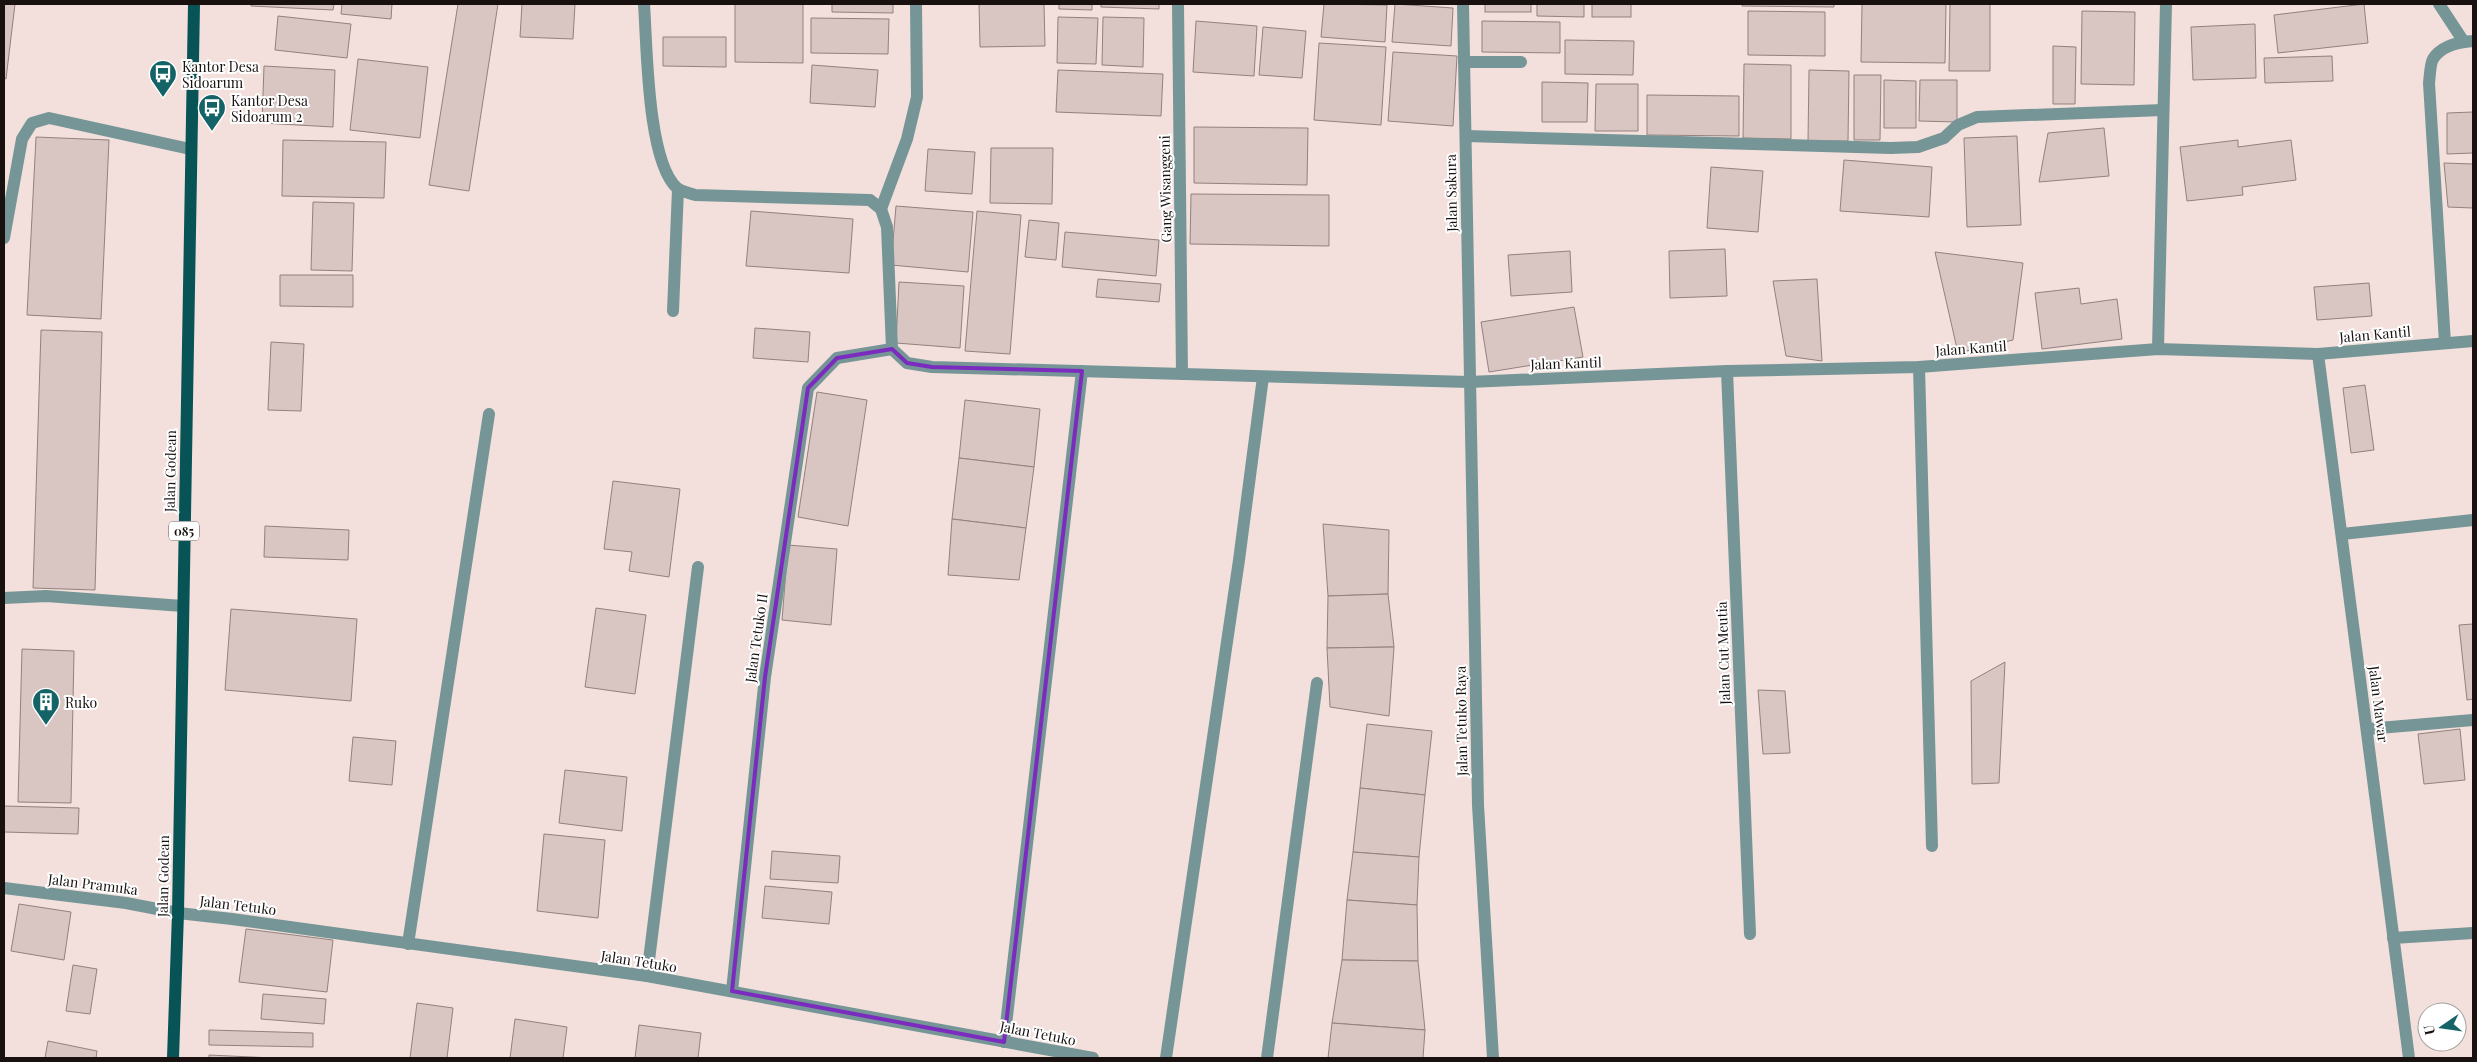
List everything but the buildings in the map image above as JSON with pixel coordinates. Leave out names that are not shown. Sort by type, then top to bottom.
[{"type":"main road","name":"Jalan Godean","points":[[173,1058],[178,913],[194,4]]},
{"type":"street","points":[[644,4],[653,120],[659,152],[668,176],[678,189],[695,195],[870,200],[881,209],[887,227],[892,349]]},
{"type":"street","points":[[881,209],[907,140],[917,97],[916,4]]},
{"type":"street","name":"Gang Wisanggeni","points":[[1178,4],[1182,374]]},
{"type":"street","name":"Jalan Sakura","points":[[1463,4],[1469,382]]},
{"type":"street","points":[[2158,349],[2166,4]]},
{"type":"street","points":[[2439,4],[2469,41],[2444,48],[2432,59],[2428,83],[2445,343]]},
{"type":"street","points":[[1464,62],[1521,62]]},
{"type":"street","points":[[1466,136],[1891,148],[1918,147],[1944,138],[1958,125],[1977,117],[2163,110]]},
{"type":"street","points":[[4,238],[22,139],[32,123],[49,118],[190,149]]},
{"type":"street","points":[[673,310],[678,189]]},
{"type":"street","name":"Jalan Kantil","points":[[892,349],[907,363],[932,367],[1469,382],[1727,371],[1919,367],[2158,349],[2318,354],[2473,341]]},
{"type":"street","name":"Jalan Tetuko II","points":[[732,991],[765,677],[808,388],[837,358],[892,349]]},
{"type":"street","name":"Jalan Mawar","points":[[2318,354],[2409,1058]]},
{"type":"street","points":[[1919,367],[1932,846]]},
{"type":"street","points":[[1004,1042],[1082,371]]},
{"type":"street","name":"Jalan Cut Meutia","points":[[1727,371],[1750,934]]},
{"type":"street","points":[[1166,1058],[1240,560],[1263,377]]},
{"type":"street","name":"Jalan Tetuko Raya","points":[[1469,382],[1478,805],[1493,1058]]},
{"type":"street","points":[[408,944],[489,414]]},
{"type":"street","points":[[2342,534],[2473,520]]},
{"type":"street","points":[[647,976],[698,567]]},
{"type":"street","points":[[4,598],[46,596],[183,606]]},
{"type":"street","points":[[1267,1058],[1317,683]]},
{"type":"street","points":[[2367,729],[2473,720]]},
{"type":"street","name":"Jalan Pramuka","points":[[4,888],[126,902],[178,913]]},
{"type":"street","name":"Jalan Tetuko","points":[[178,913],[232,918],[647,976],[1093,1058]]},
{"type":"street","points":[[2393,938],[2473,933]]},
{"type":"highlighted area","points":[[892,349],[907,363],[932,367],[1082,371],[1004,1042],[732,991],[765,677],[808,388],[837,358]]},
{"type":"place","name":"Kantor Desa Sidoarum","points":[[163,98]]},
{"type":"place","name":"Kantor Desa Sidoarum 2","points":[[212,132]]},
{"type":"place","name":"Ruko","points":[[46,726]]}]
